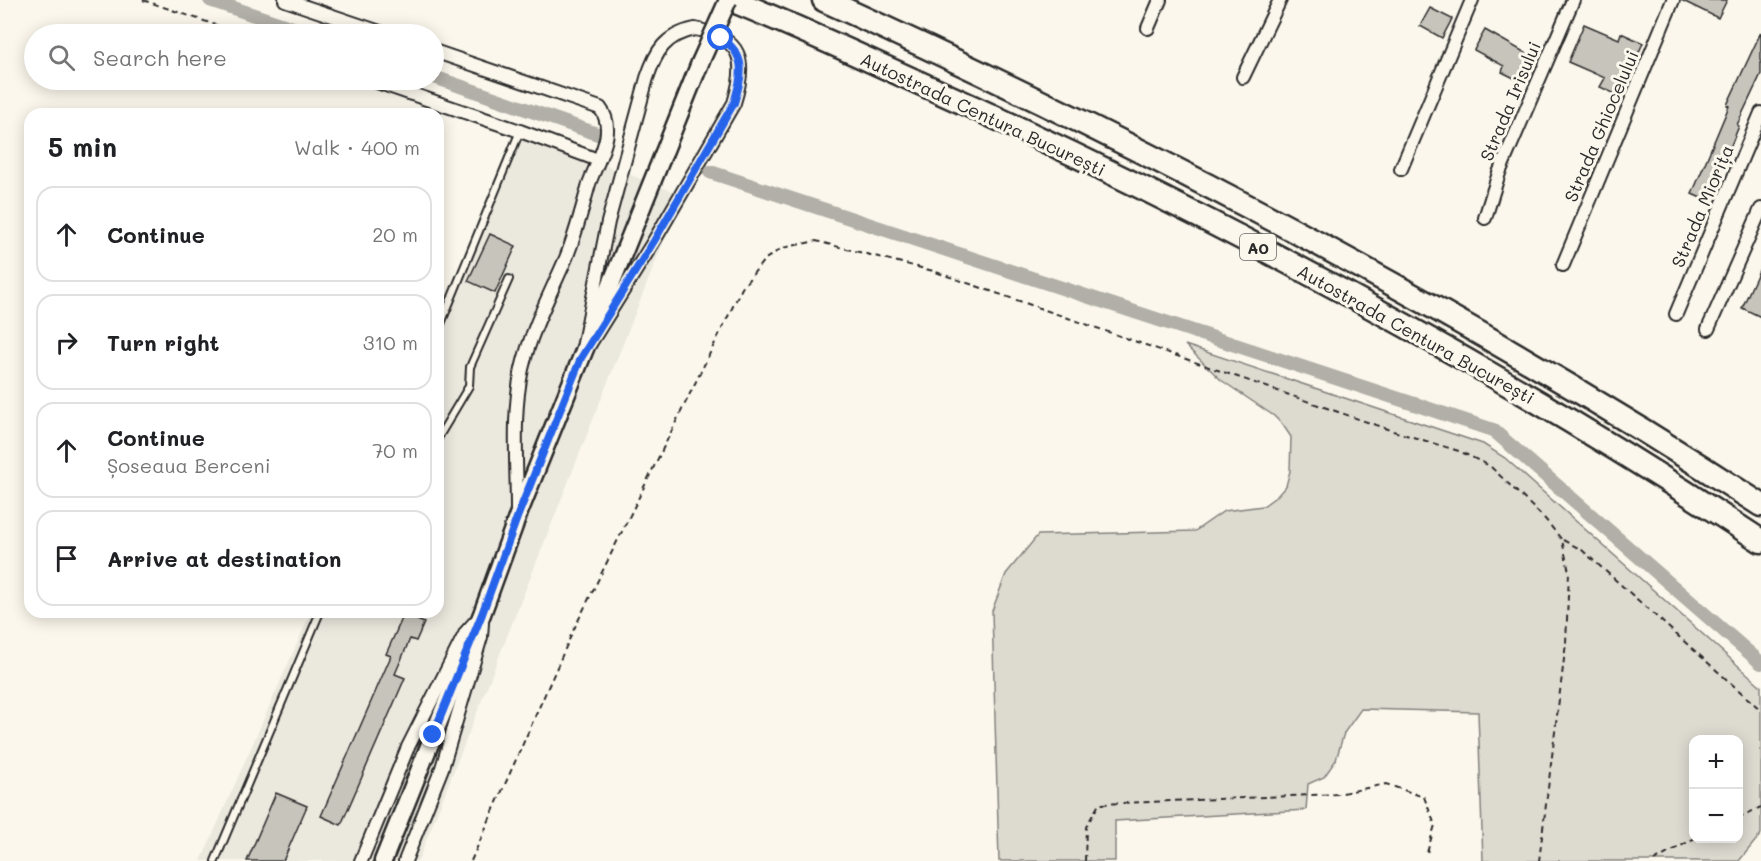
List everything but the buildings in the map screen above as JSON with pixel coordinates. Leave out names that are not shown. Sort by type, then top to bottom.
[{"type":"highway","name":"Autostrada Centura București","points":[[729,0],[993,116],[1272,254],[1376,309],[1540,402],[1630,456],[1761,541]]},
{"type":"highway","name":"Autostrada Centura București","points":[[824,0],[1028,94],[1285,224],[1400,287],[1557,378],[1761,505]]},
{"type":"main road","points":[[383,861],[581,358],[700,63],[729,0]]},
{"type":"street","points":[[285,0],[356,24]]},
{"type":"street","points":[[1148,28],[1160,0]]},
{"type":"street","points":[[1243,77],[1280,0]]},
{"type":"street","points":[[1401,169],[1472,0]]},
{"type":"street","name":"Strada Irisului","points":[[1485,218],[1499,173],[1573,0]]},
{"type":"street","name":"Strada Ghiocelului","points":[[1563,265],[1673,0]]},
{"type":"street","points":[[695,29],[709,32],[732,45],[738,54],[741,65],[740,83],[734,103],[654,241],[581,358],[608,222],[646,78],[654,57],[665,43],[679,32],[695,29]]},
{"type":"street","points":[[444,54],[600,108],[605,114],[609,132],[573,238],[535,327],[522,368],[517,403],[518,515]]},
{"type":"street","points":[[401,90],[520,130],[598,160]]},
{"type":"street","name":"Strada Miorița","points":[[1676,314],[1761,113]]},
{"type":"street","points":[[1708,329],[1761,209]]},
{"type":"street","points":[[361,861],[420,720],[466,632],[482,614]]},
{"type":"street","points":[[405,861],[442,768],[482,637],[482,614]]},
{"type":"lane","points":[[444,316],[520,130]]},
{"type":"lane","points":[[444,428],[469,386],[470,367],[509,279]]},
{"type":"lane","points":[[215,861],[317,618]]},
{"type":"path","points":[[143,0],[213,24]]},
{"type":"path","points":[[471,861],[573,632],[742,288],[764,260],[782,248],[816,241],[933,271],[1393,431],[1459,451],[1490,466],[1545,519],[1562,540],[1582,550],[1761,710]]},
{"type":"path","points":[[1539,861],[1566,643],[1569,572],[1562,540]]},
{"type":"path","points":[[1085,861],[1086,827],[1099,804],[1338,794],[1386,784],[1424,797],[1435,825],[1426,856]]},
{"type":"path","points":[[1743,816],[1761,807]]},
{"type":"path","points":[[1654,861],[1689,841]]},
{"type":"shaded area","points":[[523,133],[682,195],[418,861],[201,861],[308,618],[444,618],[444,311]]},
{"type":"shaded area","points":[[1185,345],[1483,444],[1505,458],[1761,686],[1761,834],[1739,861],[1483,861],[1478,712],[1361,709],[1344,733],[1336,760],[1324,777],[1308,784],[1306,810],[1115,821],[1115,861],[999,861],[992,611],[1006,574],[1038,535],[1195,531],[1224,511],[1263,506],[1286,486],[1290,471],[1291,437],[1274,416],[1221,380]]},
{"type":"waterway","points":[[210,0],[281,24]]},
{"type":"waterway","points":[[444,80],[606,137]]},
{"type":"waterway","points":[[710,172],[1493,430],[1761,663]]},
{"type":"route","points":[[433,735],[581,358],[654,241],[734,103],[740,83],[741,65],[732,45],[721,38]]}]
